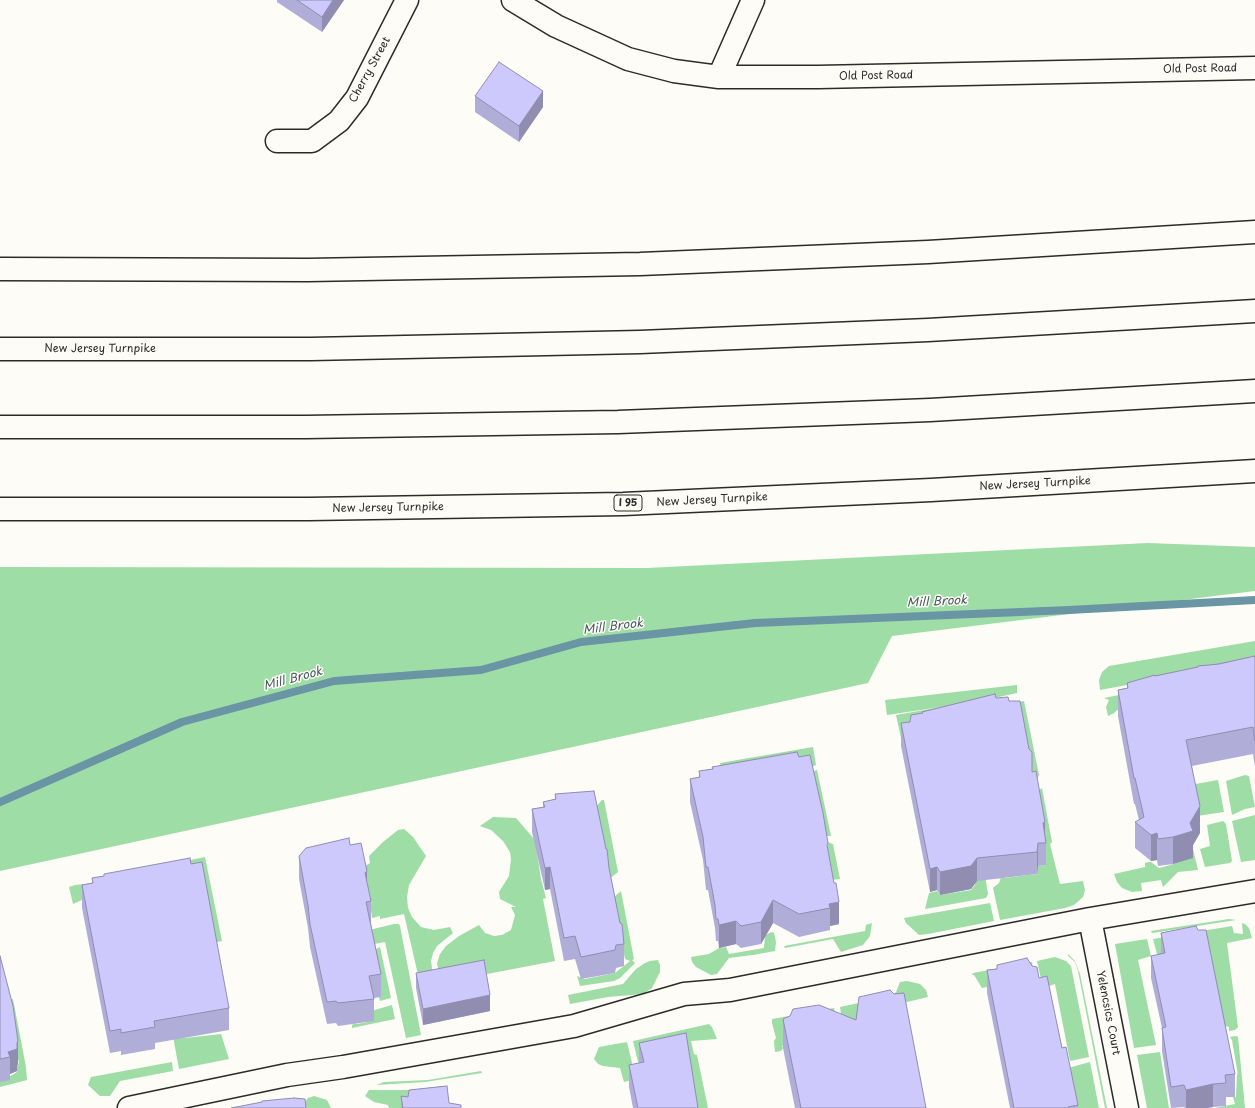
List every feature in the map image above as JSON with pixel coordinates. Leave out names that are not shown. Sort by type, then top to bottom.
[{"type":"main road","name":"Cherry Street","points":[[277,141],[312,141],[338,121],[357,98],[407,0]]},
{"type":"main road","name":"Old Post Road","points":[[513,0],[556,26],[628,59],[674,72],[719,77],[818,77],[1255,68]]},
{"type":"main road","points":[[719,77],[753,0]]},
{"type":"main road","points":[[0,268],[308,270],[640,264],[928,252],[1255,232]]},
{"type":"main road","name":"New Jersey Turnpike","points":[[0,349],[311,349],[640,342],[936,330],[1255,311]]},
{"type":"main road","points":[[0,428],[306,427],[618,422],[930,410],[1255,391]]},
{"type":"main road","name":"New Jersey Turnpike","points":[[0,509],[310,509],[623,504],[939,490],[1255,471]]},
{"type":"main road","points":[[129,1108],[287,1075],[343,1067],[574,1026],[684,994],[730,990],[1090,919],[1255,891]]},
{"type":"main road","name":"Yelencsics Court","points":[[1090,919],[1127,1108]]},
{"type":"green space","points":[[1148,543],[1255,547],[1255,591],[892,636],[868,683],[0,871],[0,567],[647,568]]},
{"type":"green space","points":[[1255,641],[1255,661],[1100,690],[1099,680],[1102,672],[1109,666]]},
{"type":"green space","points":[[1017,685],[1017,693],[994,698],[901,738],[896,715],[941,707],[887,715],[885,700]]},
{"type":"green space","points":[[1139,691],[1114,713],[1108,716],[1106,707],[1109,700],[1104,698]]},
{"type":"green space","points":[[1024,701],[1039,775],[1037,780],[991,706]]},
{"type":"green space","points":[[813,747],[816,765],[805,770],[724,783],[720,763]]},
{"type":"green space","points":[[817,770],[831,836],[823,836],[808,773]]},
{"type":"green space","points":[[1245,775],[1249,776],[1255,807],[1245,809],[1232,815],[1226,781]]},
{"type":"green space","points":[[1218,780],[1224,812],[1197,816],[1190,785]]},
{"type":"green space","points":[[1042,788],[1052,842],[1050,844],[1060,884],[1083,881],[1085,890],[1083,897],[1074,905],[1065,908],[1000,920],[993,888],[999,883],[1001,877],[1005,878],[1037,874],[1038,866],[1046,865],[1038,791]]},
{"type":"green space","points":[[602,800],[604,800],[618,872],[608,880],[594,809]]},
{"type":"green space","points":[[1255,815],[1255,860],[1241,862],[1232,821]]},
{"type":"green space","points":[[493,817],[516,818],[535,840],[541,879],[546,898],[543,899],[555,961],[487,974],[485,968],[439,974],[437,963],[440,954],[446,946],[459,936],[479,925],[485,933],[494,936],[502,935],[511,930],[515,915],[511,907],[516,907],[500,899],[499,892],[509,876],[511,859],[510,852],[503,841],[491,830],[480,826]]},
{"type":"green space","points":[[1223,821],[1226,824],[1232,861],[1230,863],[1205,867],[1200,849],[1210,846],[1207,825]]},
{"type":"green space","points":[[404,829],[413,837],[426,856],[409,885],[407,897],[408,908],[412,917],[421,927],[434,930],[450,927],[453,933],[437,946],[433,953],[431,961],[433,975],[419,979],[404,914],[380,919],[380,916],[372,918],[365,866],[370,863],[369,856],[383,842],[398,830]]},
{"type":"green space","points":[[827,842],[833,844],[840,879],[832,880]]},
{"type":"green space","points":[[1193,849],[1198,870],[1178,872],[1163,887],[1161,880],[1141,883],[1142,891],[1132,892],[1122,888],[1117,882],[1114,874],[1145,867],[1145,863],[1148,862],[1151,862],[1159,868],[1167,866],[1189,859]]},
{"type":"green space","points":[[205,857],[222,941],[214,943],[176,863]]},
{"type":"green space","points":[[985,876],[988,894],[986,898],[925,909],[929,893],[937,891],[940,895],[971,890],[975,885],[974,877]]},
{"type":"green space","points":[[104,882],[93,898],[82,900],[73,904],[69,887]]},
{"type":"green space","points":[[621,891],[634,959],[632,960],[635,963],[620,978],[614,981],[580,986],[577,976],[585,979],[615,973],[630,961],[625,959],[613,898]]},
{"type":"green space","points":[[990,903],[994,921],[928,934],[919,935],[906,923],[904,918]]},
{"type":"green space","points":[[1229,919],[1236,920],[1152,933],[1151,931]]},
{"type":"green space","points":[[872,923],[870,936],[863,945],[841,952],[833,939],[785,948],[784,946],[865,931],[866,925]]},
{"type":"green space","points":[[1242,923],[1249,928],[1252,938],[1227,943],[1238,1027],[1235,1030],[1229,1031],[1229,1027],[1221,1023],[1158,958],[1153,939],[1232,926],[1234,933],[1243,934]]},
{"type":"green space","points":[[399,924],[400,926],[421,1035],[406,1038],[385,942],[369,945],[365,931]]},
{"type":"green space","points":[[772,932],[774,933],[776,942],[775,951],[729,958],[717,974],[711,975],[696,967],[692,962],[691,957],[709,954],[719,948],[726,947],[729,954],[764,948],[765,935]]},
{"type":"green space","points":[[1147,939],[1151,956],[1138,960],[1156,1045],[1134,1048],[1115,944]]},
{"type":"green space","points":[[380,947],[391,998],[380,1001],[368,953]]},
{"type":"green space","points":[[1068,954],[1075,961],[1080,974],[1107,1108],[1105,1108],[1078,971],[1075,962],[1068,956]]},
{"type":"green space","points":[[1055,957],[1066,961],[1071,966],[1089,1057],[1070,1061],[1055,984],[1043,988],[1037,961]]},
{"type":"green space","points":[[658,960],[660,972],[652,988],[643,994],[608,997],[570,1004],[568,995],[623,984],[636,969],[645,963]]},
{"type":"green space","points":[[1032,962],[1034,977],[982,988],[974,975],[972,975],[973,973]]},
{"type":"green space","points":[[907,981],[920,984],[926,990],[928,997],[905,1003],[908,1015],[858,1026],[841,1014],[840,1007],[892,996],[896,992],[900,982]]},
{"type":"green space","points":[[13,999],[26,1067],[27,1080],[0,1087],[0,1082],[17,1072],[17,1065],[19,1063],[6,1002]]},
{"type":"green space","points":[[392,1005],[395,1019],[352,1028],[352,1025],[355,1023],[368,1022],[371,1011]]},
{"type":"green space","points":[[834,1008],[838,1027],[782,1046],[783,1048],[781,1051],[775,1052],[774,1041],[776,1038],[772,1019]]},
{"type":"green space","points":[[709,1024],[712,1027],[717,1039],[691,1041],[694,1054],[697,1055],[708,1108],[697,1108],[639,1066],[633,1041]]},
{"type":"green space","points":[[172,1031],[185,1038],[221,1034],[229,1059],[179,1069]]},
{"type":"green space","points":[[1230,1037],[1238,1037],[1245,1108],[1215,1108],[1235,1104],[1233,1097],[1236,1097],[1237,1073],[1238,1075],[1232,1040]]},
{"type":"green space","points":[[627,1042],[633,1067],[632,1080],[624,1082],[620,1068],[603,1066],[598,1064],[594,1059],[599,1047]]},
{"type":"green space","points":[[1160,1052],[1169,1108],[1147,1108],[1137,1055]]},
{"type":"green space","points":[[172,1062],[173,1071],[120,1081],[110,1096],[100,1096],[88,1085],[91,1077]]},
{"type":"green space","points":[[1090,1062],[1099,1108],[1076,1108],[1068,1068]]},
{"type":"green space","points":[[481,1071],[482,1073],[425,1082],[376,1085],[384,1082],[428,1080]]},
{"type":"green space","points":[[443,1086],[447,1108],[389,1108],[388,1105],[374,1102],[365,1096],[369,1090],[410,1090]]},
{"type":"green space","points":[[314,1096],[327,1100],[331,1108],[301,1108],[308,1098]]},
{"type":"building","points":[[297,0],[333,0],[322,17]]},
{"type":"building","points":[[499,62],[543,91],[519,126],[475,96]]},
{"type":"building","points":[[1255,656],[1255,741],[1253,727],[1186,740],[1200,806],[1190,823],[1193,831],[1173,837],[1158,839],[1157,833],[1151,835],[1135,822],[1144,817],[1134,778],[1118,690],[1128,688],[1127,683],[1155,675]]},
{"type":"building","points":[[995,694],[996,698],[1008,697],[1009,701],[1020,701],[1029,749],[1032,752],[1032,772],[1036,771],[1045,822],[1043,823],[1046,843],[1038,843],[1037,852],[977,858],[971,866],[940,872],[937,867],[930,869],[901,723],[910,722],[911,715]]},
{"type":"building","points":[[797,752],[799,757],[810,755],[823,813],[828,843],[827,845],[839,902],[829,904],[830,908],[799,914],[773,900],[761,922],[741,926],[736,921],[719,925],[718,919],[716,919],[708,867],[706,867],[703,837],[690,779],[700,777],[699,771],[713,769],[712,767]]},
{"type":"building","points":[[594,791],[607,849],[609,868],[620,923],[622,924],[624,944],[616,945],[615,950],[581,957],[575,936],[564,938],[550,867],[545,868],[532,809],[545,807],[543,802],[556,799],[555,794]]},
{"type":"building","points":[[349,838],[350,845],[361,843],[371,901],[366,902],[381,974],[369,976],[374,999],[338,1003],[336,1001],[327,1002],[310,924],[299,856],[306,848]]},
{"type":"building","points":[[190,858],[191,864],[202,862],[229,1008],[154,1021],[155,1027],[121,1033],[121,1029],[110,1031],[82,885],[93,883],[92,878],[104,876],[104,874]]},
{"type":"building","points":[[1196,926],[1198,930],[1206,930],[1235,1074],[1225,1075],[1226,1083],[1213,1084],[1186,1090],[1184,1085],[1171,1087],[1162,1028],[1166,1027],[1151,956],[1165,953],[1161,933]]},
{"type":"building","points":[[0,956],[13,1006],[18,1041],[17,1049],[8,1052],[10,1057],[0,1059]]},
{"type":"building","points":[[1027,958],[1032,966],[1037,967],[1039,978],[1047,976],[1062,1048],[1066,1047],[1078,1105],[1068,1108],[1014,1108],[987,970],[997,969],[997,965]]},
{"type":"building","points":[[484,960],[490,995],[423,1009],[416,973]]},
{"type":"building","points":[[890,990],[894,994],[904,993],[926,1108],[801,1108],[783,1019],[790,1016],[793,1009],[819,1005],[856,1020],[859,997]]},
{"type":"building","points":[[686,1033],[698,1108],[638,1108],[629,1065],[644,1062],[639,1043]]},
{"type":"building","points":[[447,1086],[449,1103],[461,1105],[461,1108],[403,1108],[401,1096],[408,1097],[409,1090]]},
{"type":"building","points":[[294,1098],[305,1099],[306,1108],[231,1108],[262,1101]]},
{"type":"waterway","name":"Mill Brook","points":[[0,802],[182,722],[334,681],[481,670],[581,642],[755,623],[1069,610],[1255,600]]}]
